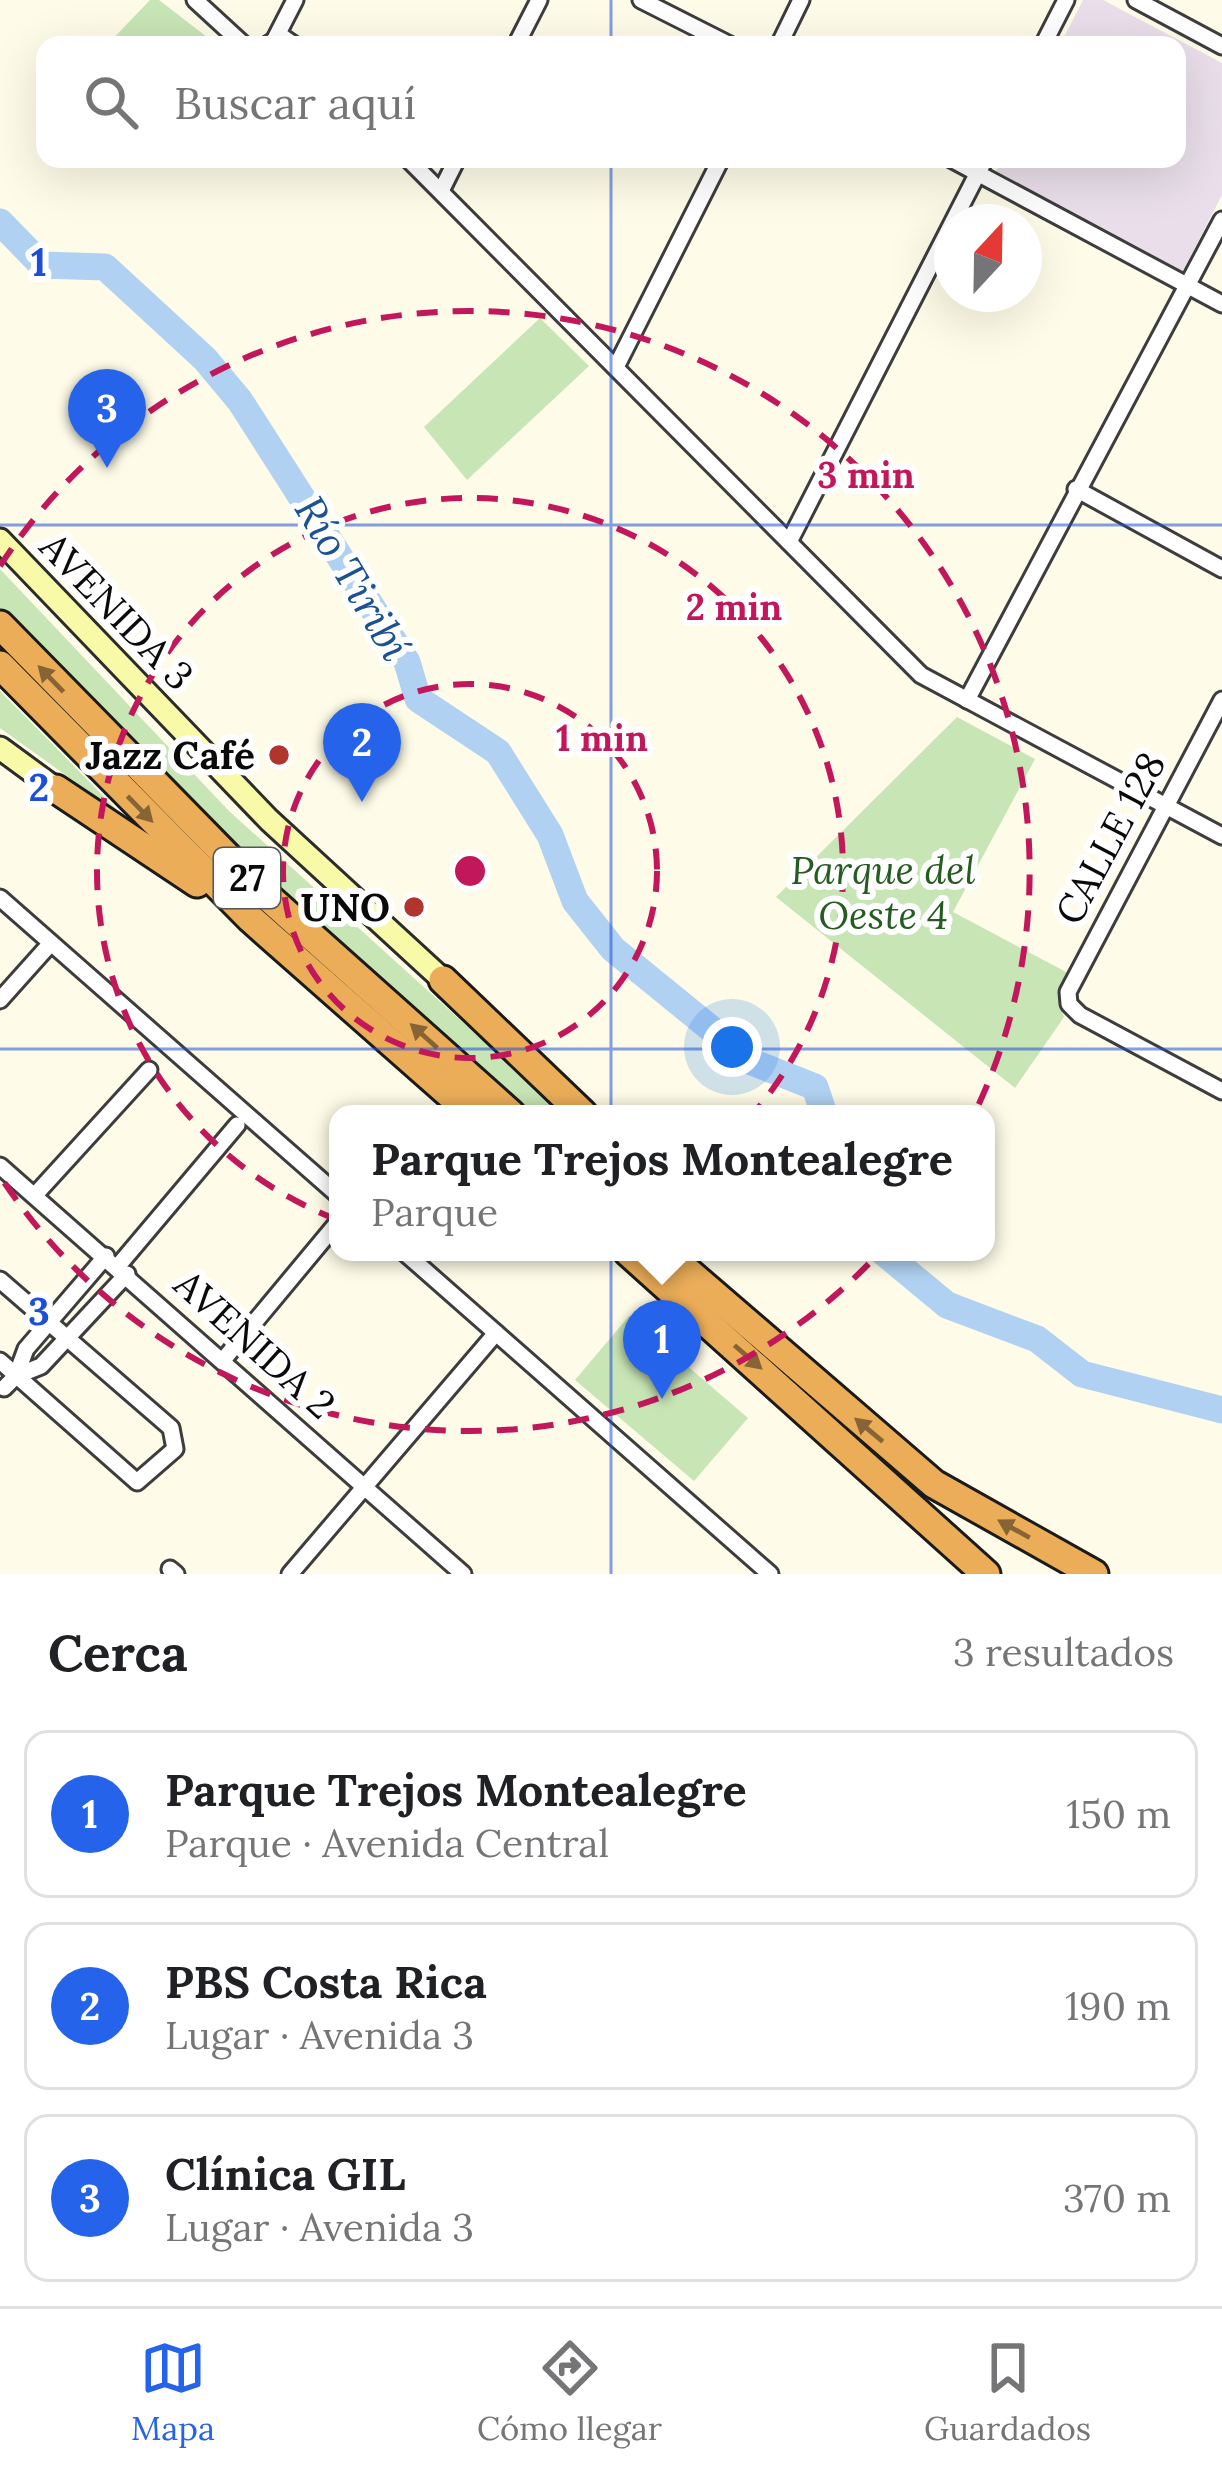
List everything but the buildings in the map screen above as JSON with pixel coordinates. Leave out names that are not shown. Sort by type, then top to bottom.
[{"type":"highway","name":"27","points":[[0,625],[260,890],[501,1105]]},
{"type":"highway","name":"27","points":[[0,665],[251,919],[462,1105]]},
{"type":"highway","points":[[56,789],[251,919]]},
{"type":"highway","points":[[443,980],[575,1105]]},
{"type":"highway","points":[[638,1261],[986,1574]]},
{"type":"highway","points":[[675,1261],[934,1484],[1094,1574]]},
{"type":"highway","points":[[702,1261],[804,1376]]},
{"type":"street","points":[[196,0],[234,36]]},
{"type":"street","points":[[274,36],[295,0]]},
{"type":"street","points":[[521,36],[539,0]]},
{"type":"street","points":[[640,0],[712,36]]},
{"type":"street","points":[[783,36],[801,0]]},
{"type":"street","points":[[1048,36],[1066,0]]},
{"type":"street","points":[[1136,0],[1222,46]]},
{"type":"street","points":[[418,168],[922,675],[1222,836]]},
{"type":"street","points":[[441,190],[452,168]]},
{"type":"street","points":[[616,367],[716,168]]},
{"type":"street","points":[[789,542],[980,168]]},
{"type":"street","points":[[984,168],[1222,304]]},
{"type":"street","points":[[967,700],[1222,220]]},
{"type":"street","points":[[1076,488],[1222,569]]},
{"type":"street","name":"AVENIDA 3","points":[[0,540],[255,806],[443,980]]},
{"type":"street","name":"CALLE 128","points":[[1222,700],[1068,992],[1072,1009],[1222,1091]]},
{"type":"street","points":[[0,748],[56,789]]},
{"type":"street","points":[[0,898],[329,1187]]},
{"type":"street","points":[[0,1000],[51,943]]},
{"type":"street","points":[[35,1195],[149,1070]]},
{"type":"street","points":[[10,1382],[41,1366],[68,1340],[117,1265],[237,1126]]},
{"type":"street","name":"AVENIDA 2","points":[[0,1166],[463,1574]]},
{"type":"street","points":[[224,1360],[329,1233]]},
{"type":"street","points":[[414,1261],[770,1574]]},
{"type":"street","points":[[10,1382],[26,1348],[49,1322],[117,1265]]},
{"type":"street","points":[[0,1280],[171,1428],[176,1449],[137,1482],[10,1382],[0,1361]]},
{"type":"street","points":[[290,1574],[496,1333]]},
{"type":"shaded area","points":[[1083,0],[1103,0],[1171,36],[1065,36]]},
{"type":"shaded area","points":[[1186,44],[1222,63],[1222,195],[1182,273],[996,171],[1186,168]]},
{"type":"green space","points":[[150,0],[159,0],[206,36],[116,36]]},
{"type":"green space","points":[[540,318],[589,366],[467,480],[424,427]]},
{"type":"green space","points":[[0,569],[229,811],[478,1036],[499,1047],[556,1105],[515,1105],[208,832],[0,613]]},
{"type":"green space","points":[[0,691],[124,817],[0,728]]},
{"type":"green space","name":"Parque del Oeste 4","points":[[957,717],[1035,759],[953,912],[1068,973],[1058,999],[1064,1017],[1015,1088],[776,897]]},
{"type":"green space","points":[[629,1316],[748,1418],[694,1481],[575,1380]]},
{"type":"waterway","name":"Río Tiribí","points":[[0,222],[42,265],[105,267],[205,359],[240,401],[407,662],[418,699],[498,752],[550,835],[575,901],[613,949],[752,1062],[815,1087],[821,1105]]},
{"type":"waterway","name":"Río Tiribí","points":[[894,1261],[947,1305],[1037,1339],[1082,1374],[1222,1410]]},
{"type":"place","name":"Clínica GIL","points":[[107,468]]},
{"type":"place","name":"Jazz Café","points":[[279,755]]},
{"type":"place","name":"PBS Costa Rica","points":[[362,802]]},
{"type":"place","name":"UNO","points":[[414,907]]},
{"type":"place","name":"Parque Trejos Montealegre","points":[[662,1399]]}]
